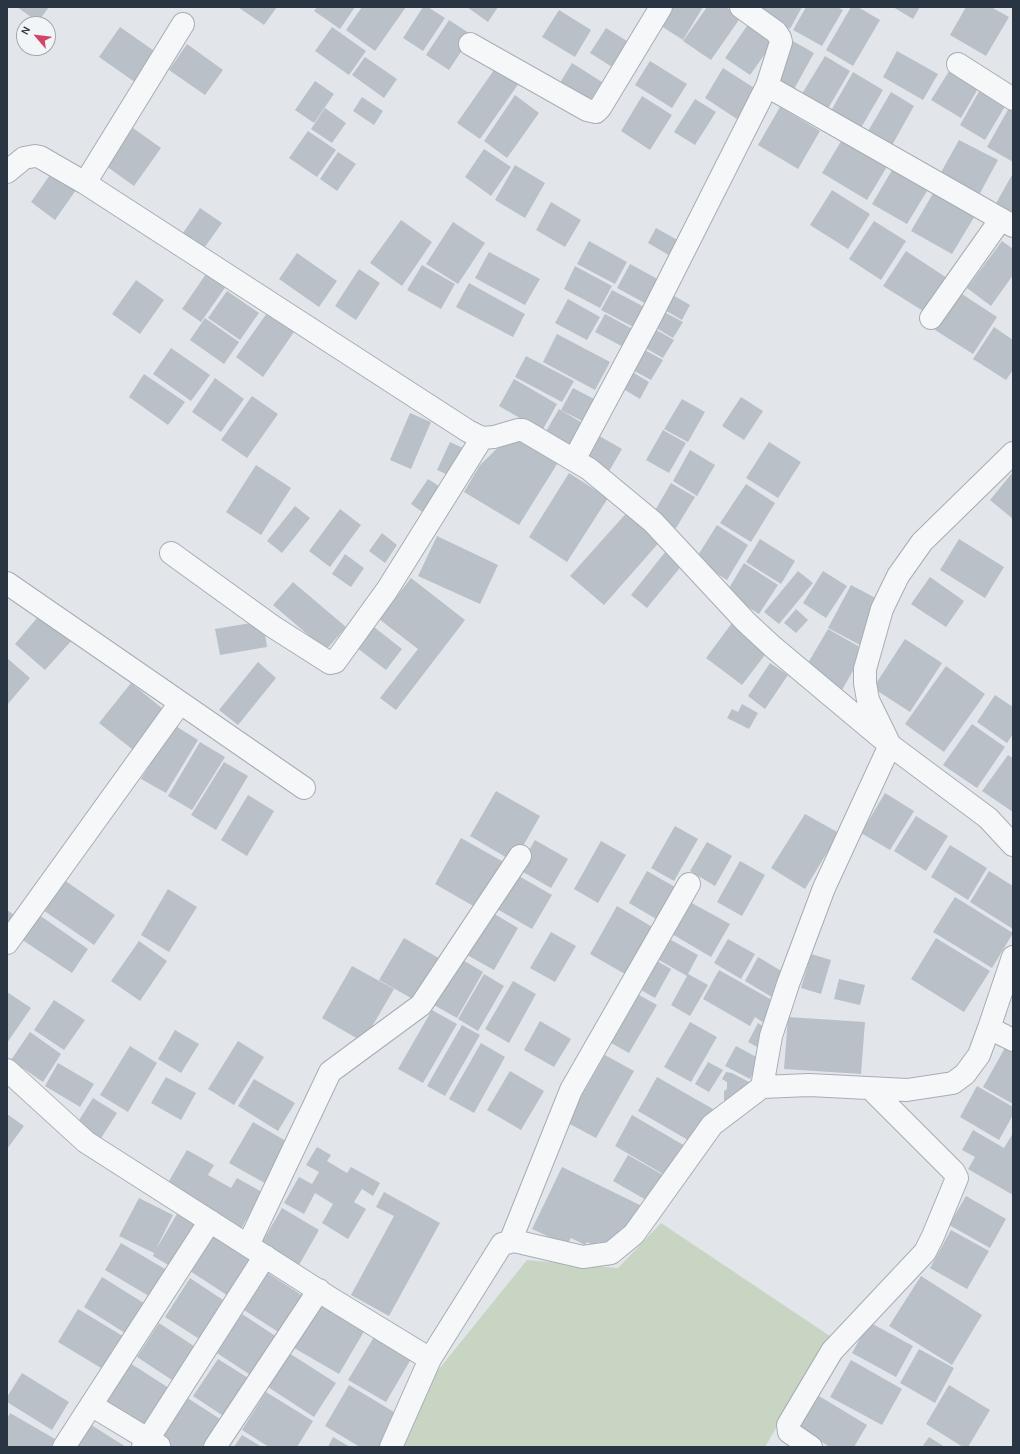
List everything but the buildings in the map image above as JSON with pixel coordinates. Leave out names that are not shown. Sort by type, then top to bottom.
[{"type":"street","points":[[470,44],[587,110],[596,112],[600,108],[661,7]]},
{"type":"street","points":[[574,460],[651,316],[767,86],[781,42],[780,38],[776,32],[744,8]]},
{"type":"street","points":[[85,183],[183,24]]},
{"type":"street","points":[[958,64],[1013,99]]},
{"type":"street","points":[[767,86],[1007,223],[931,318]]},
{"type":"street","points":[[7,172],[24,158],[35,156],[85,183],[316,334],[482,438],[494,438],[518,430],[523,430],[588,469],[653,522],[746,622],[773,647],[890,745],[988,818],[1013,845]]},
{"type":"street","points":[[171,553],[272,626],[330,663],[335,662],[387,590],[482,438]]},
{"type":"street","points":[[890,745],[868,700],[864,683],[866,669],[882,609],[898,576],[922,542],[1013,454]]},
{"type":"street","points":[[7,583],[304,788]]},
{"type":"street","points":[[7,943],[180,703]]},
{"type":"street","points":[[762,1087],[771,1036],[788,984],[824,888],[890,745]]},
{"type":"street","points":[[91,1406],[150,1444],[256,1250],[330,1072],[421,1005],[520,856]]},
{"type":"street","points":[[510,1242],[571,1090],[689,884]]},
{"type":"street","points":[[390,1447],[430,1359],[502,1244],[514,1241],[583,1257],[611,1253],[634,1234],[712,1125],[762,1087],[809,1085],[906,1090],[953,1084],[965,1074],[976,1059],[989,1028],[1013,957]]},
{"type":"street","points":[[989,1028],[1013,1040]]},
{"type":"street","points":[[7,1070],[86,1142],[430,1359]]},
{"type":"street","points":[[811,1447],[789,1432],[788,1426],[832,1351],[925,1252],[957,1178],[954,1172],[870,1089]]},
{"type":"street","points":[[64,1447],[210,1221]]},
{"type":"street","points":[[214,1447],[319,1290]]},
{"type":"green space","points":[[661,1223],[830,1336],[765,1447],[402,1447],[422,1390],[527,1260],[618,1268]]}]
